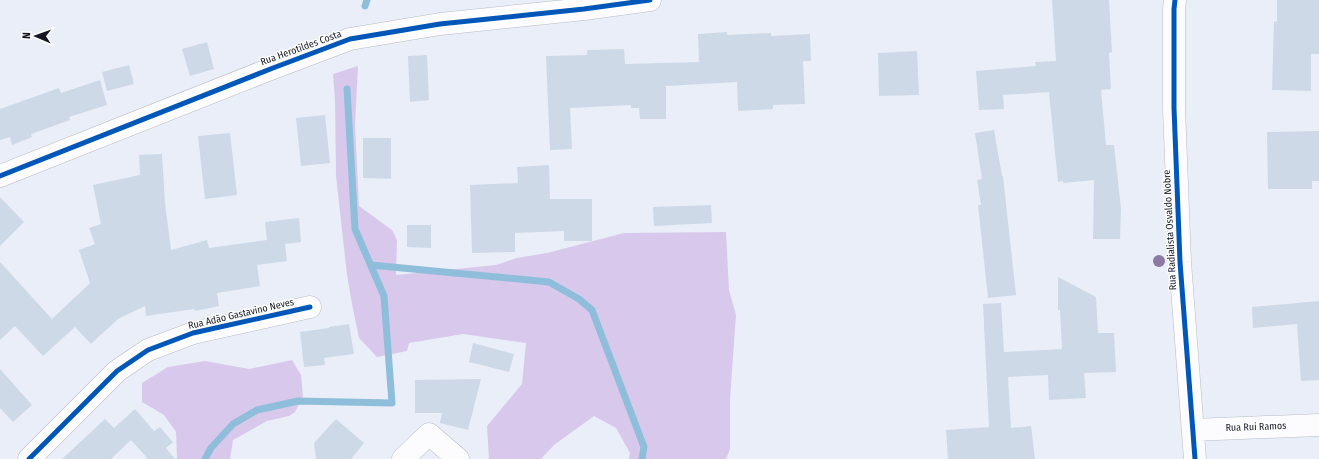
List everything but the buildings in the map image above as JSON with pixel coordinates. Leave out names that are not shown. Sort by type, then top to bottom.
[{"type":"street","name":"Rua Herotildes Costa","points":[[0,176],[350,39],[440,24],[584,9],[650,0]]},
{"type":"street","name":"Rua Radialista Osvaldo Nobre","points":[[1175,0],[1174,108],[1180,262],[1195,459]]},
{"type":"street","name":"Rua Adão Gastavino Neves","points":[[29,459],[117,371],[148,350],[193,334],[310,306]]},
{"type":"street","name":"Rua Rui Ramos","points":[[1193,430],[1319,425]]},
{"type":"street","points":[[403,459],[429,434],[458,459]]},
{"type":"shaded area","points":[[358,66],[355,125],[359,206],[392,230],[397,240],[396,275],[496,265],[517,258],[547,253],[624,233],[726,232],[729,290],[736,315],[730,399],[730,449],[726,459],[629,459],[630,453],[616,428],[594,416],[554,445],[541,459],[489,459],[487,426],[522,384],[526,343],[463,334],[409,343],[407,351],[377,357],[359,338],[347,275],[336,176],[335,100],[333,74]]},
{"type":"shaded area","points":[[292,360],[301,375],[303,396],[295,412],[289,416],[267,421],[233,440],[230,459],[177,459],[176,432],[164,415],[142,402],[142,383],[168,367],[205,361],[249,369]]},
{"type":"waterway","points":[[365,6],[367,0]]},
{"type":"waterway","points":[[205,459],[211,448],[233,424],[257,410],[298,401],[392,403],[384,296],[355,229],[347,89]]},
{"type":"waterway","points":[[371,265],[549,282],[579,299],[592,310],[644,447],[642,459]]},
{"type":"cycle path","points":[[0,176],[350,39],[440,24],[584,9],[650,0]]},
{"type":"cycle path","points":[[1175,0],[1174,108],[1180,262],[1195,459]]},
{"type":"cycle path","points":[[29,459],[117,371],[148,350],[193,333],[310,307]]}]
